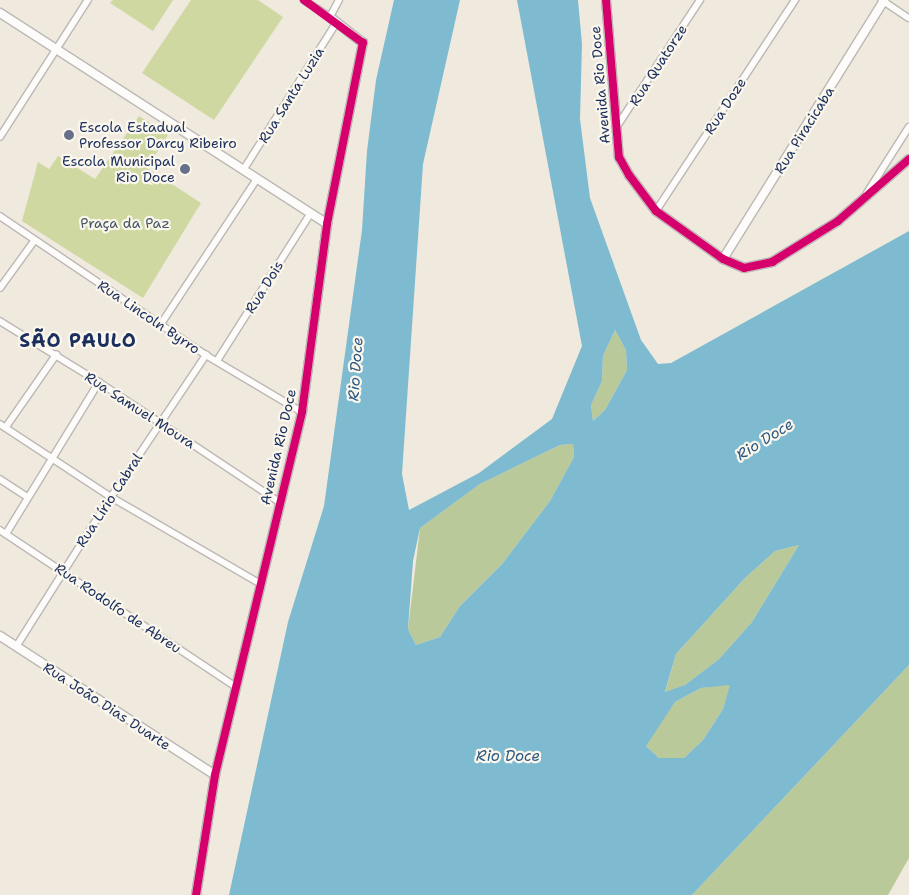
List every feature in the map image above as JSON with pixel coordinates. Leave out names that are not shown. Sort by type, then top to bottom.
[{"type":"street","points":[[0,137],[55,48],[88,0]]},
{"type":"street","points":[[304,0],[334,19],[339,0]]},
{"type":"street","name":"Avenida Rio Doce","points":[[606,0],[615,129],[619,157],[656,211],[723,260],[744,268],[772,262],[838,221],[909,159]]},
{"type":"street","name":"Rua Quatorze","points":[[615,129],[700,0]]},
{"type":"street","name":"Rua Doze","points":[[656,211],[795,0]]},
{"type":"street","points":[[883,0],[909,18]]},
{"type":"street","name":"Rua Piracicaba","points":[[723,260],[883,0]]},
{"type":"street","points":[[0,13],[327,224]]},
{"type":"street","name":"Rua Santa Luzia","points":[[244,169],[334,19]]},
{"type":"street","name":"Avenida Rio Doce","points":[[196,895],[215,775],[261,584],[278,501],[302,412],[327,224],[363,43],[334,19]]},
{"type":"street","points":[[863,199],[909,127]]},
{"type":"street","points":[[161,324],[257,179]]},
{"type":"street","name":"Rua Dois","points":[[217,360],[311,213]]},
{"type":"street","name":"Rua Lincoln Byrro","points":[[0,216],[206,355],[302,412]]},
{"type":"street","points":[[0,288],[35,240]]},
{"type":"street","name":"Rua Samuel Moura","points":[[0,321],[99,382],[278,501]]},
{"type":"street","name":"Rua Lírio Cabral","points":[[16,648],[110,497],[206,355]]},
{"type":"street","points":[[56,356],[3,425],[110,497],[261,584]]},
{"type":"street","points":[[6,534],[99,382]]},
{"type":"street","points":[[0,479],[28,497]]},
{"type":"street","name":"Rua Rodolfo de Abreu","points":[[0,530],[235,686]]},
{"type":"street","name":"Rua João Dias Duarte","points":[[0,636],[215,775]]},
{"type":"green space","points":[[113,0],[173,0],[153,31],[110,3]]},
{"type":"green space","points":[[191,0],[258,0],[283,17],[214,120],[142,73]]},
{"type":"green space","name":"Praça da Paz","points":[[139,116],[168,135],[147,168],[201,203],[143,298],[22,221],[38,162],[49,169],[58,156],[95,179]]},
{"type":"green space","points":[[615,330],[626,350],[627,370],[605,410],[593,421],[591,405],[602,381],[603,356]]},
{"type":"green space","points":[[573,444],[574,457],[550,501],[502,564],[460,606],[440,637],[416,645],[408,629],[420,528],[480,484],[560,445]]},
{"type":"green space","points":[[799,545],[752,622],[719,659],[685,685],[665,693],[676,654],[745,578],[775,551]]},
{"type":"green space","points":[[909,665],[909,858],[888,895],[692,895]]},
{"type":"green space","points":[[731,684],[723,709],[703,740],[684,758],[659,758],[645,745],[675,702],[701,688]]},
{"type":"water","name":"Rio Doce","points":[[394,0],[460,0],[423,164],[402,474],[409,510],[479,473],[552,419],[582,346],[517,0],[578,0],[582,44],[580,119],[590,198],[641,340],[658,364],[671,363],[909,231],[909,665],[692,895],[229,895],[288,622],[324,506],[362,230],[367,151],[376,80]],"holes":[[[615,330],[626,350],[627,370],[605,410],[593,421],[591,405],[602,381],[603,356]],[[573,444],[574,457],[550,501],[502,564],[460,606],[440,637],[416,645],[408,629],[413,561],[420,528],[480,484],[560,445]],[[799,545],[752,622],[719,659],[685,685],[665,692],[676,654],[745,578],[775,551]],[[730,685],[723,709],[703,740],[684,758],[659,758],[646,746],[675,702],[701,688]]]},
{"type":"cycle path","points":[[196,895],[215,775],[302,412],[327,224],[363,43],[304,0]]},
{"type":"cycle path","points":[[606,0],[619,157],[629,175],[656,211],[723,259],[744,268],[772,262],[838,221],[909,159]]},
{"type":"place","name":"Escola Estadual Professor Darcy Ribeiro","points":[[69,135]]},
{"type":"place","name":"Escola Municipal Rio Doce","points":[[185,169]]},
{"type":"district","name":"SÃO PAULO","points":[[78,341]]}]
